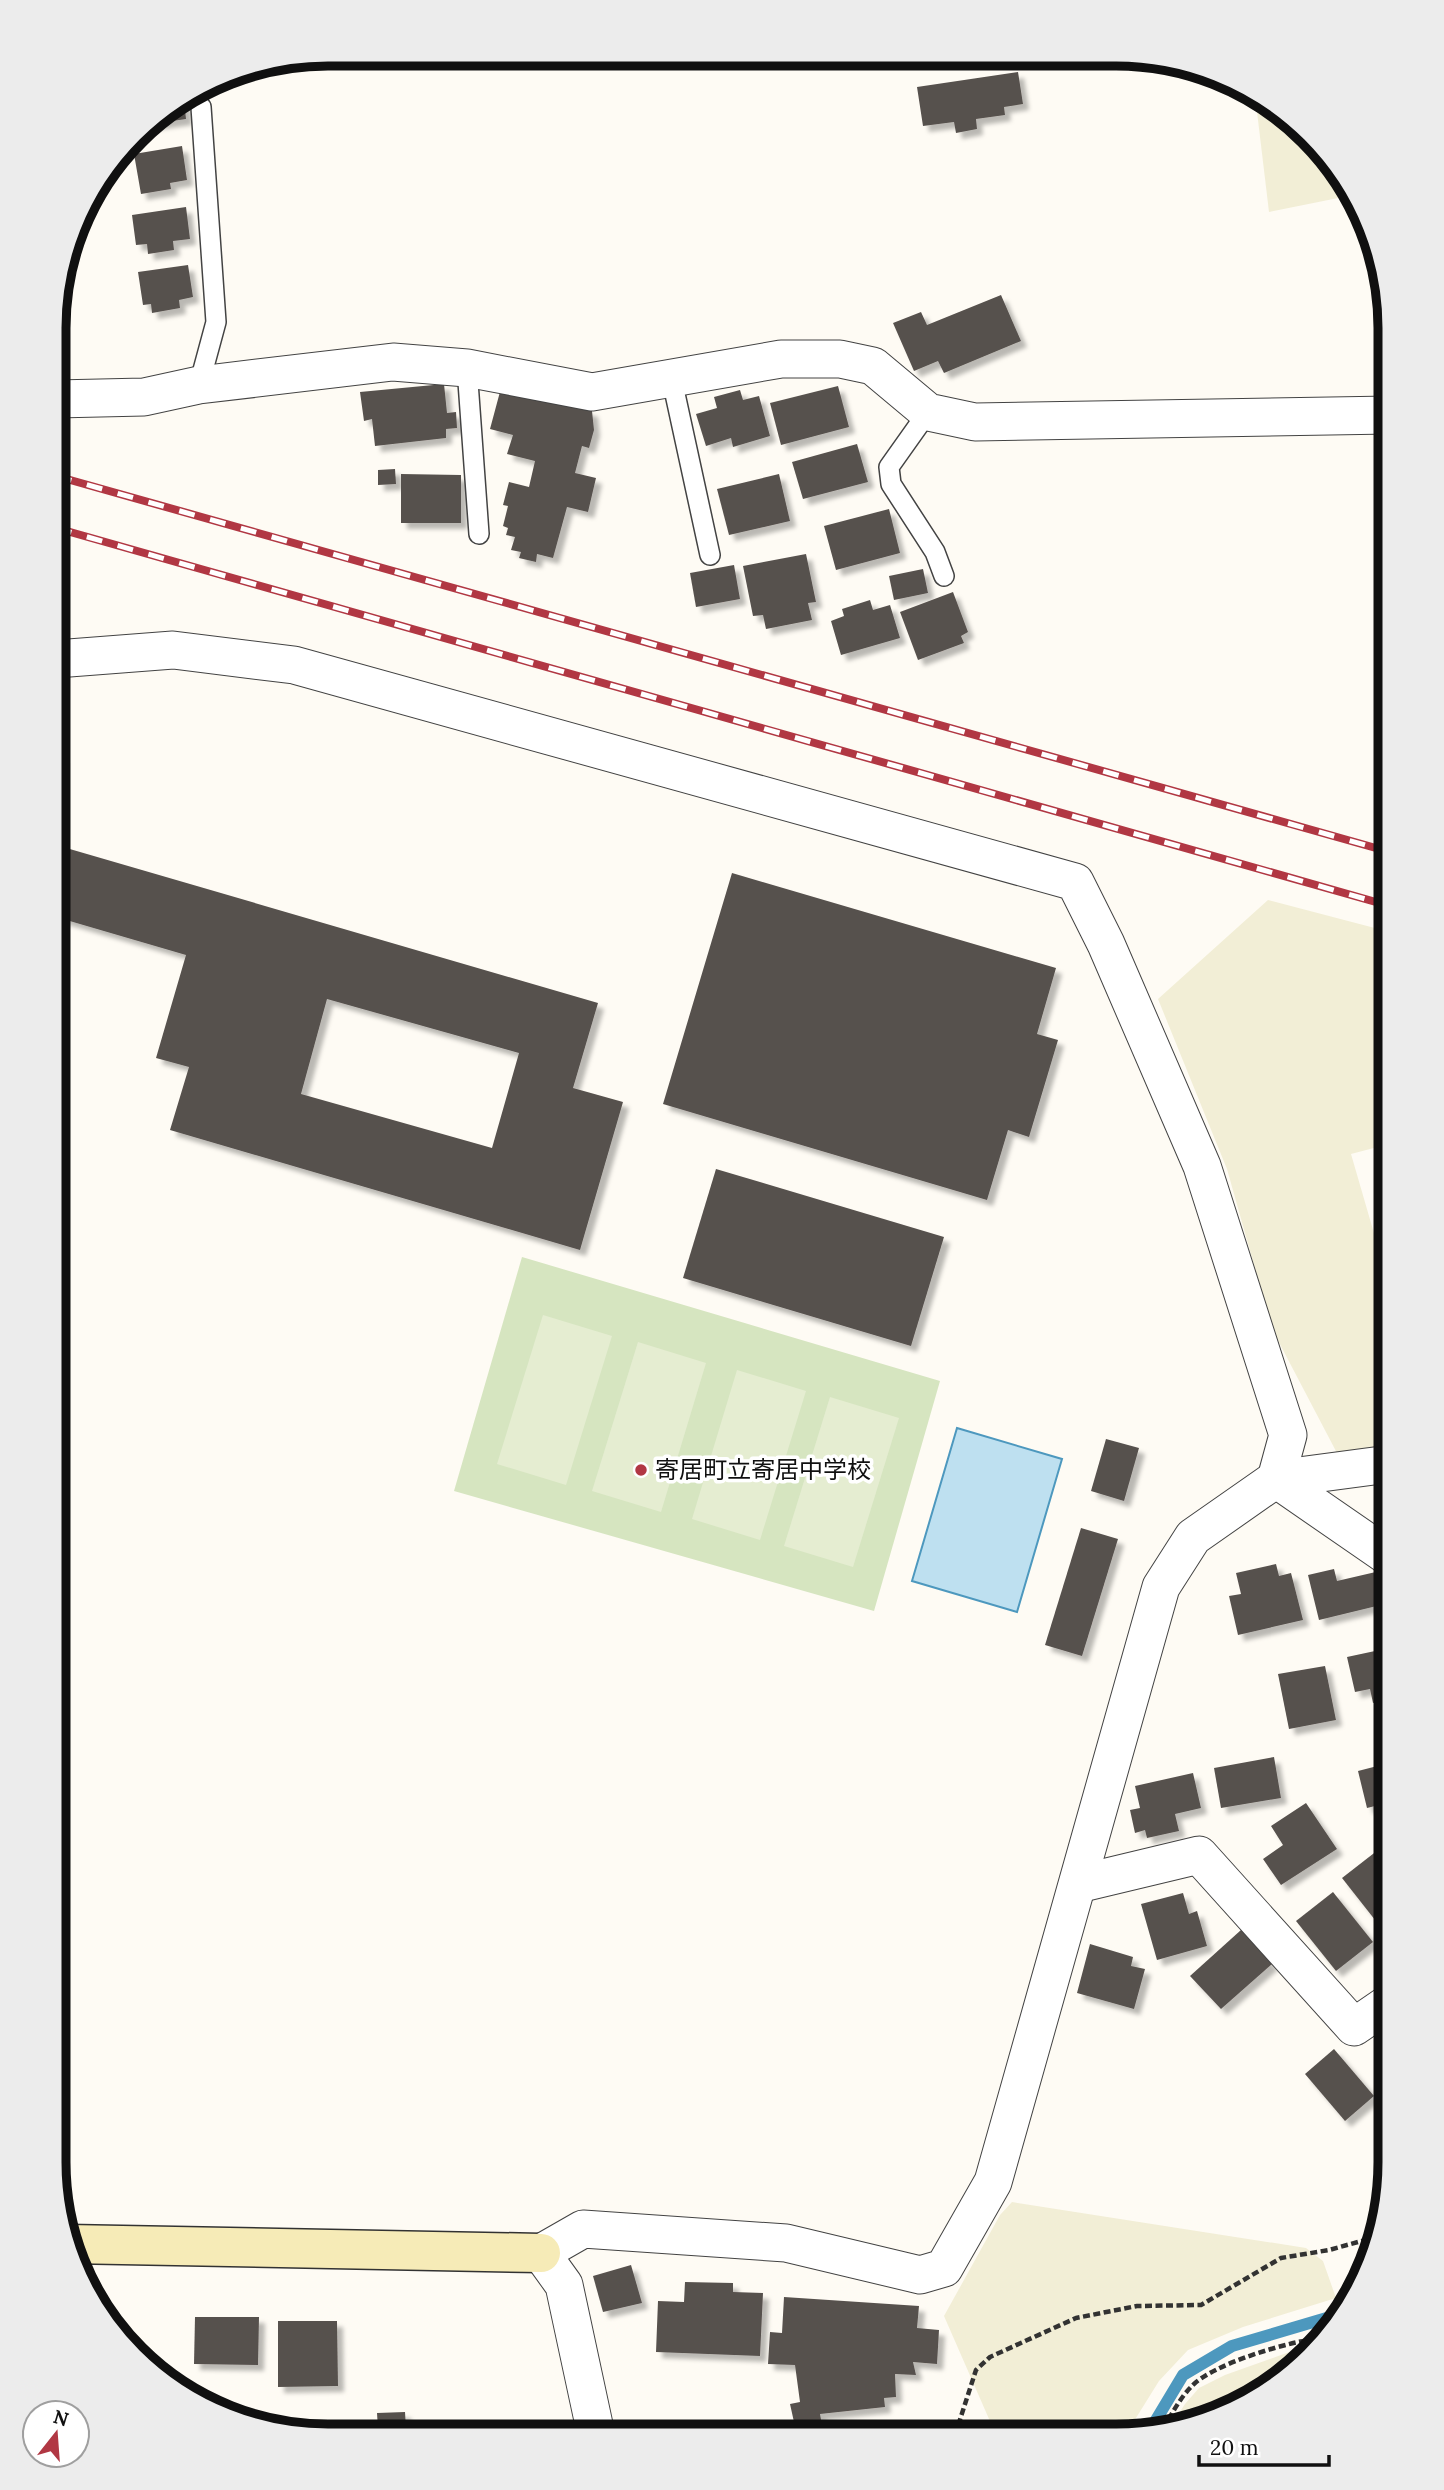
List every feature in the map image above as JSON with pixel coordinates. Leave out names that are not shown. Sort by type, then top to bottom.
[{"type":"street","points":[[66,399],[144,397],[199,385],[393,362],[467,368],[592,392],[781,359],[839,359],[873,366],[928,412],[975,422],[1378,415]]},
{"type":"street","points":[[66,658],[173,650],[295,665],[1075,882],[1106,944],[1202,1166],[1288,1435],[1276,1479]]},
{"type":"street","points":[[79,2244],[541,2253],[583,2229],[786,2243],[920,2275],[944,2268],[993,2182],[1161,1587],[1193,1536],[1276,1479],[1378,1465]]},
{"type":"street","points":[[1276,1479],[1378,1549]]},
{"type":"street","points":[[1078,1884],[1199,1855],[1354,2027],[1378,2011]]},
{"type":"street","points":[[541,2253],[564,2286],[594,2424]]},
{"type":"lane","points":[[199,385],[216,322],[201,107]]},
{"type":"lane","points":[[467,368],[479,534]]},
{"type":"lane","points":[[671,380],[710,555]]},
{"type":"lane","points":[[928,412],[889,467],[891,484],[935,552],[944,576]]},
{"type":"path","points":[[958,2424],[975,2370],[990,2357],[1076,2318],[1137,2306],[1202,2305],[1281,2258],[1329,2250],[1366,2240]]},
{"type":"path","points":[[1170,2417],[1192,2385],[1220,2366],[1308,2339]]},
{"type":"shaded area","points":[[1257,108],[1301,143],[1342,197],[1269,212]]},
{"type":"shaded area","points":[[1268,900],[1378,929],[1378,1147],[1351,1154],[1378,1247],[1378,1446],[1338,1455],[1272,1329],[1227,1169],[1158,999]]},
{"type":"shaded area","points":[[1012,2202],[1306,2248],[1323,2261],[1336,2298],[1243,2327],[1188,2350],[1159,2381],[1133,2423],[991,2424],[944,2316],[1000,2215]]},
{"type":"shaded area","points":[[1299,2348],[1246,2388],[1216,2404],[1177,2416],[1199,2388],[1225,2375]]},
{"type":"green space","points":[[522,1257],[940,1381],[874,1611],[454,1491]]},
{"type":"green space","points":[[543,1315],[612,1336],[566,1485],[497,1464]]},
{"type":"green space","points":[[638,1342],[706,1363],[661,1512],[592,1491]]},
{"type":"green space","points":[[737,1370],[806,1391],[760,1540],[692,1519]]},
{"type":"green space","points":[[830,1397],[899,1418],[853,1567],[784,1546]]},
{"type":"water","points":[[957,1428],[1062,1459],[1017,1612],[912,1581]]},
{"type":"building","points":[[1018,72],[1023,104],[1004,107],[1005,115],[976,119],[977,129],[956,133],[954,122],[923,126],[917,87]]},
{"type":"building","points":[[185,110],[186,119],[168,122]]},
{"type":"building","points":[[182,146],[187,180],[170,183],[171,189],[141,194],[134,154]]},
{"type":"building","points":[[186,207],[190,239],[173,241],[174,250],[148,254],[147,244],[136,245],[132,215]]},
{"type":"building","points":[[188,265],[193,297],[179,300],[180,308],[152,313],[151,304],[143,305],[138,272]]},
{"type":"building","points":[[1001,295],[1021,341],[944,373],[938,361],[914,371],[893,323],[921,312],[927,325]]},
{"type":"building","points":[[444,384],[447,413],[456,412],[457,428],[446,429],[446,438],[375,446],[372,419],[364,421],[360,392]]},
{"type":"building","points":[[838,386],[849,427],[781,445],[770,403]]},
{"type":"building","points":[[501,388],[592,411],[594,430],[589,448],[582,446],[575,473],[596,478],[588,512],[567,507],[553,558],[537,554],[536,562],[519,558],[521,552],[511,550],[515,537],[506,535],[508,528],[503,526],[508,506],[503,505],[509,482],[529,487],[535,461],[507,454],[513,435],[490,429]]},
{"type":"building","points":[[740,390],[743,400],[759,396],[770,436],[733,447],[731,438],[706,446],[696,414],[717,408],[714,397]]},
{"type":"building","points":[[857,444],[868,482],[803,499],[792,462]]},
{"type":"building","points":[[395,469],[396,484],[378,485],[378,470]]},
{"type":"building","points":[[401,474],[461,475],[461,523],[401,523]]},
{"type":"building","points":[[779,474],[790,521],[729,535],[717,489]]},
{"type":"building","points":[[889,509],[900,553],[836,570],[824,526]]},
{"type":"building","points":[[806,554],[816,602],[808,603],[812,620],[766,629],[763,615],[753,616],[743,566]]},
{"type":"building","points":[[734,565],[740,599],[696,607],[690,573]]},
{"type":"building","points":[[923,569],[928,593],[894,600],[889,576]]},
{"type":"building","points":[[953,592],[968,632],[961,636],[964,643],[918,660],[900,612]]},
{"type":"building","points":[[870,600],[873,610],[890,605],[900,638],[841,655],[831,621],[844,616],[842,609]]},
{"type":"building","points":[[66,848],[598,1003],[573,1088],[623,1102],[580,1250],[170,1130],[189,1067],[156,1058],[186,955],[66,920]],"holes":[[[327,999],[519,1053],[492,1148],[301,1094]]]},
{"type":"building","points":[[732,873],[1056,968],[1037,1034],[1058,1040],[1029,1137],[1008,1130],[987,1200],[663,1104]]},
{"type":"building","points":[[716,1169],[944,1237],[911,1346],[683,1278]]},
{"type":"building","points":[[1106,1439],[1139,1448],[1124,1501],[1091,1491]]},
{"type":"building","points":[[1081,1528],[1118,1539],[1082,1656],[1045,1645]]},
{"type":"building","points":[[1276,1564],[1279,1576],[1291,1573],[1303,1620],[1238,1635],[1229,1596],[1241,1594],[1236,1573]]},
{"type":"building","points":[[1334,1569],[1337,1581],[1378,1571],[1378,1606],[1319,1620],[1308,1575]]},
{"type":"building","points":[[1378,1650],[1378,1702],[1373,1703],[1370,1689],[1355,1692],[1347,1657]]},
{"type":"building","points":[[1325,1666],[1336,1720],[1289,1729],[1278,1674]]},
{"type":"building","points":[[1274,1757],[1281,1798],[1221,1808],[1214,1768]]},
{"type":"building","points":[[1378,1766],[1378,1805],[1367,1808],[1358,1771]]},
{"type":"building","points":[[1193,1773],[1201,1808],[1175,1814],[1179,1831],[1147,1838],[1145,1830],[1135,1833],[1130,1810],[1140,1808],[1135,1786]]},
{"type":"building","points":[[1306,1803],[1337,1849],[1281,1885],[1263,1859],[1283,1845],[1271,1826]]},
{"type":"building","points":[[1378,1850],[1378,1924],[1342,1878]]},
{"type":"building","points":[[1333,1892],[1373,1942],[1336,1971],[1296,1921]]},
{"type":"building","points":[[1183,1893],[1189,1914],[1197,1911],[1207,1946],[1157,1960],[1141,1904]]},
{"type":"building","points":[[1241,1930],[1272,1964],[1221,2009],[1190,1976]]},
{"type":"building","points":[[1090,1944],[1133,1957],[1131,1966],[1145,1969],[1134,2009],[1077,1993]]},
{"type":"building","points":[[1334,2049],[1374,2096],[1345,2121],[1305,2074]]},
{"type":"building","points":[[631,2265],[642,2303],[603,2312],[593,2276]]},
{"type":"building","points":[[685,2282],[733,2283],[733,2292],[763,2293],[760,2356],[656,2352],[658,2301],[684,2302]]},
{"type":"building","points":[[784,2297],[919,2306],[917,2328],[939,2330],[937,2364],[913,2362],[916,2375],[895,2374],[896,2397],[884,2398],[885,2407],[820,2414],[822,2424],[794,2424],[790,2404],[800,2402],[795,2365],[768,2364],[770,2332],[782,2333]]},
{"type":"building","points":[[195,2317],[259,2317],[258,2365],[194,2364]]},
{"type":"building","points":[[278,2321],[337,2321],[338,2386],[278,2387]]},
{"type":"building","points":[[405,2412],[406,2424],[378,2424],[377,2413]]},
{"type":"waterway","points":[[1156,2420],[1183,2375],[1232,2346],[1325,2319]]},
{"type":"railway","points":[[66,479],[1378,849]]},
{"type":"railway","points":[[66,531],[1378,903]]},
{"type":"place","name":"寄居町立寄居中学校","points":[[641,1470]]}]
